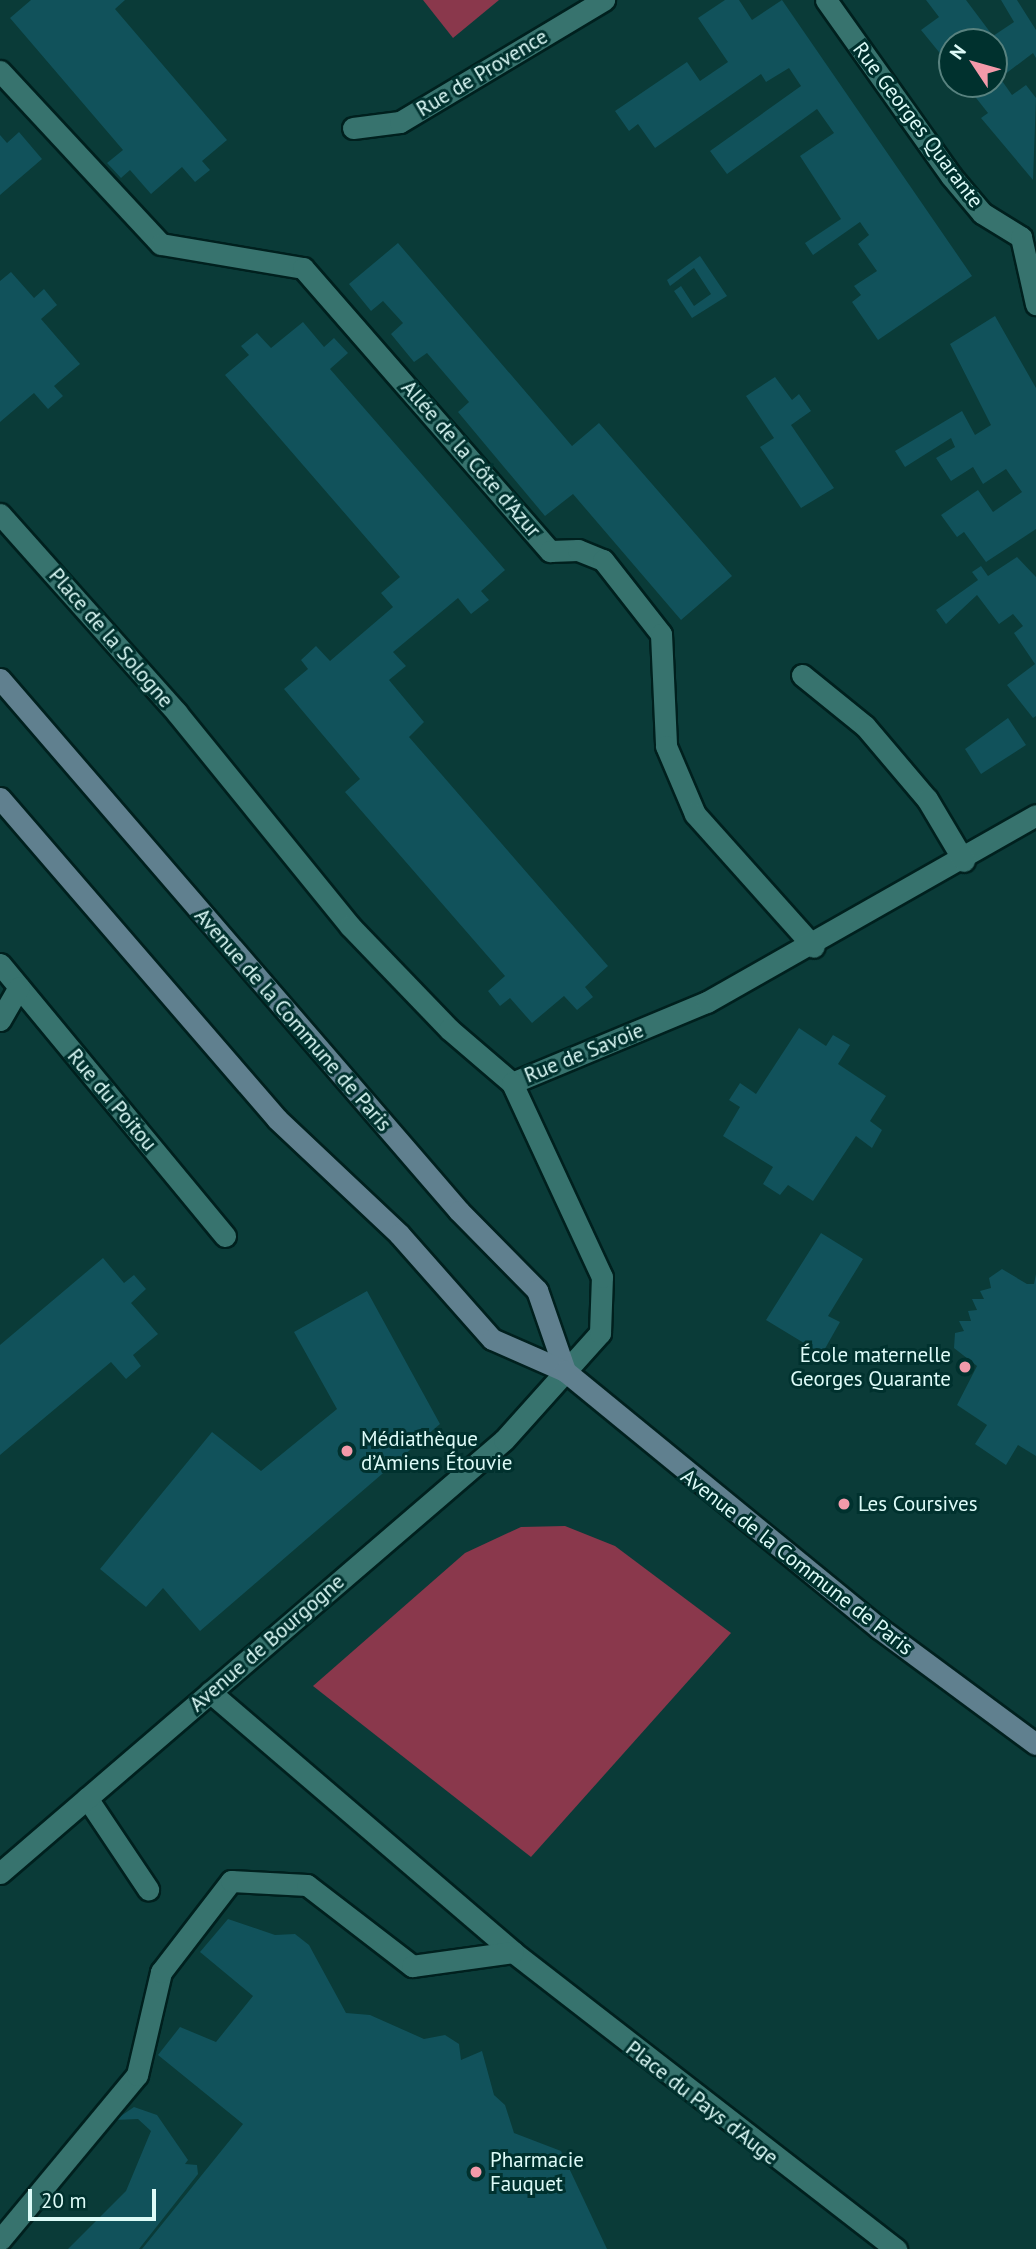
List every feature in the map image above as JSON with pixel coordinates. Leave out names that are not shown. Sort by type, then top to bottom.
[{"type":"street","name":"Rue de Provence","points":[[353,128],[400,122],[604,0]]},
{"type":"street","name":"Rue Georges Quarante","points":[[826,0],[951,176],[982,212],[1028,236]]},
{"type":"street","name":"Allée de la Côte d'Azur","points":[[0,71],[161,244],[303,268],[550,551],[578,550],[603,560],[661,634],[666,746],[695,814],[814,947]]},
{"type":"street","points":[[1028,236],[1036,304]]},
{"type":"street","name":"Place de la Sologne","points":[[0,514],[218,765]]},
{"type":"street","points":[[802,675],[865,726],[927,799],[964,861]]},
{"type":"street","name":"Avenue de la Commune de Paris","points":[[0,679],[459,1211],[537,1290],[565,1371]]},
{"type":"street","name":"Rue de Savoie","points":[[218,765],[350,926],[449,1029],[513,1083],[707,1002],[814,947],[964,861],[1036,815]]},
{"type":"street","name":"Avenue de la Commune de Paris","points":[[0,798],[277,1119],[399,1234],[492,1339],[565,1371],[879,1628],[1036,1744]]},
{"type":"street","name":"Rue du Poitou","points":[[0,964],[225,1236]]},
{"type":"street","points":[[0,1020],[19,987]]},
{"type":"street","name":"Avenue de Bourgogne","points":[[0,1873],[531,1409],[600,1333],[602,1278],[513,1083]]},
{"type":"street","name":"Place du Pays d'Auge","points":[[210,1692],[513,1952],[896,2249]]},
{"type":"street","points":[[87,1798],[148,1889]]},
{"type":"street","points":[[0,2240],[137,2075],[161,1972],[231,1881],[307,1885],[412,1966],[513,1952]]},
{"type":"shaded area","points":[[423,0],[499,0],[453,38]]},
{"type":"shaded area","points":[[565,1526],[615,1546],[731,1633],[531,1857],[313,1686],[465,1553],[521,1527]]},
{"type":"building","points":[[31,0],[125,0],[115,9],[227,140],[202,161],[210,170],[195,182],[182,167],[151,194],[130,170],[121,178],[107,163],[123,150],[10,18]]},
{"type":"building","points":[[725,0],[739,0],[752,20],[782,0],[972,276],[878,340],[852,302],[861,295],[854,286],[877,271],[858,244],[869,235],[860,222],[813,255],[805,243],[841,219],[800,156],[834,133],[817,109],[727,174],[710,151],[801,86],[789,68],[766,82],[761,74],[655,148],[638,124],[629,131],[615,111],[687,62],[700,81],[728,62],[698,18]]},
{"type":"building","points":[[926,0],[966,0],[987,28],[938,28],[938,51],[921,30],[939,17]]},
{"type":"building","points":[[1001,0],[1017,0],[1036,30],[1036,58],[1033,53],[1008,72],[1008,28],[1005,28],[1014,22]]},
{"type":"building","points":[[1026,85],[1036,98],[1033,180],[981,118],[988,113],[976,98],[1008,98],[1008,89],[1012,95]]},
{"type":"building","points":[[19,132],[42,159],[0,195],[0,135],[7,143]]},
{"type":"building","points":[[398,243],[572,446],[599,423],[732,576],[681,620],[573,494],[545,516],[458,412],[469,402],[427,353],[414,362],[391,334],[403,323],[383,301],[371,311],[349,284]]},
{"type":"building","points":[[700,256],[727,296],[692,318],[674,291],[681,286],[694,306],[711,294],[694,268],[670,286],[667,280]]},
{"type":"building","points":[[11,272],[34,298],[44,289],[57,305],[41,319],[80,364],[54,386],[63,396],[48,409],[34,393],[0,422],[0,281]]},
{"type":"building","points":[[995,316],[1036,388],[1036,529],[986,562],[964,532],[957,537],[941,515],[978,490],[993,512],[1022,492],[1006,469],[983,484],[973,467],[951,481],[936,458],[955,447],[951,438],[905,467],[895,451],[962,411],[975,435],[991,425],[950,344]]},
{"type":"building","points":[[303,322],[324,347],[334,338],[348,353],[330,369],[505,570],[481,591],[489,600],[471,614],[458,598],[393,652],[406,666],[389,680],[424,722],[409,737],[608,966],[585,987],[593,997],[577,1010],[564,996],[532,1023],[510,998],[500,1006],[488,991],[505,976],[345,792],[360,779],[284,689],[308,669],[301,660],[316,646],[330,661],[393,607],[381,593],[400,577],[225,375],[249,355],[241,346],[257,333],[271,348]]},
{"type":"building","points":[[775,377],[792,400],[799,394],[811,411],[791,425],[834,488],[801,508],[760,447],[774,438],[746,396]]},
{"type":"building","points":[[1017,557],[1036,577],[1036,716],[1033,718],[1007,685],[1035,664],[1014,633],[1023,626],[1013,614],[999,624],[977,595],[946,624],[936,610],[978,580],[972,572],[981,566],[988,576]]},
{"type":"building","points":[[1008,718],[1026,745],[981,774],[965,749]]},
{"type":"building","points":[[799,1028],[826,1046],[833,1035],[850,1045],[838,1064],[886,1096],[870,1121],[882,1130],[872,1148],[856,1136],[813,1201],[788,1185],[780,1195],[763,1184],[773,1167],[723,1136],[740,1107],[729,1100],[740,1083],[756,1094]]},
{"type":"building","points":[[821,1233],[863,1259],[828,1316],[840,1322],[822,1354],[766,1320]]},
{"type":"building","points":[[103,1258],[124,1283],[134,1275],[146,1289],[131,1303],[158,1334],[133,1355],[141,1366],[126,1379],[111,1362],[0,1455],[0,1345]]},
{"type":"building","points":[[1002,1269],[1027,1284],[1034,1284],[1036,1274],[1036,1456],[1018,1445],[1006,1465],[975,1444],[987,1425],[957,1405],[977,1366],[954,1348],[955,1333],[964,1331],[959,1321],[971,1321],[968,1311],[977,1310],[972,1299],[984,1299],[980,1291],[991,1288],[989,1278]]},
{"type":"building","name":"Médiathèque d’Amiens Étouvie","points":[[367,1291],[440,1424],[200,1631],[163,1588],[146,1607],[100,1569],[212,1432],[261,1471],[337,1409],[294,1332]]},
{"type":"building","points":[[228,1919],[275,1935],[295,1934],[309,1945],[346,2013],[370,2015],[424,2039],[445,2035],[459,2044],[461,2060],[482,2051],[494,2095],[505,2105],[514,2133],[561,2151],[607,2249],[142,2249],[243,2124],[158,2055],[180,2027],[216,2042],[253,1996],[200,1952]]},
{"type":"building","points":[[134,2107],[157,2115],[188,2160],[185,2164],[197,2165],[198,2174],[139,2249],[68,2249],[126,2191],[151,2131],[138,2119],[115,2120]]},
{"type":"place","name":"École maternelle Georges Quarante","points":[[965,1367]]},
{"type":"place","name":"Médiathèque d’Amiens Étouvie","points":[[347,1451]]},
{"type":"place","name":"Les Coursives","points":[[844,1504]]},
{"type":"place","name":"Pharmacie Fauquet","points":[[476,2172]]}]
